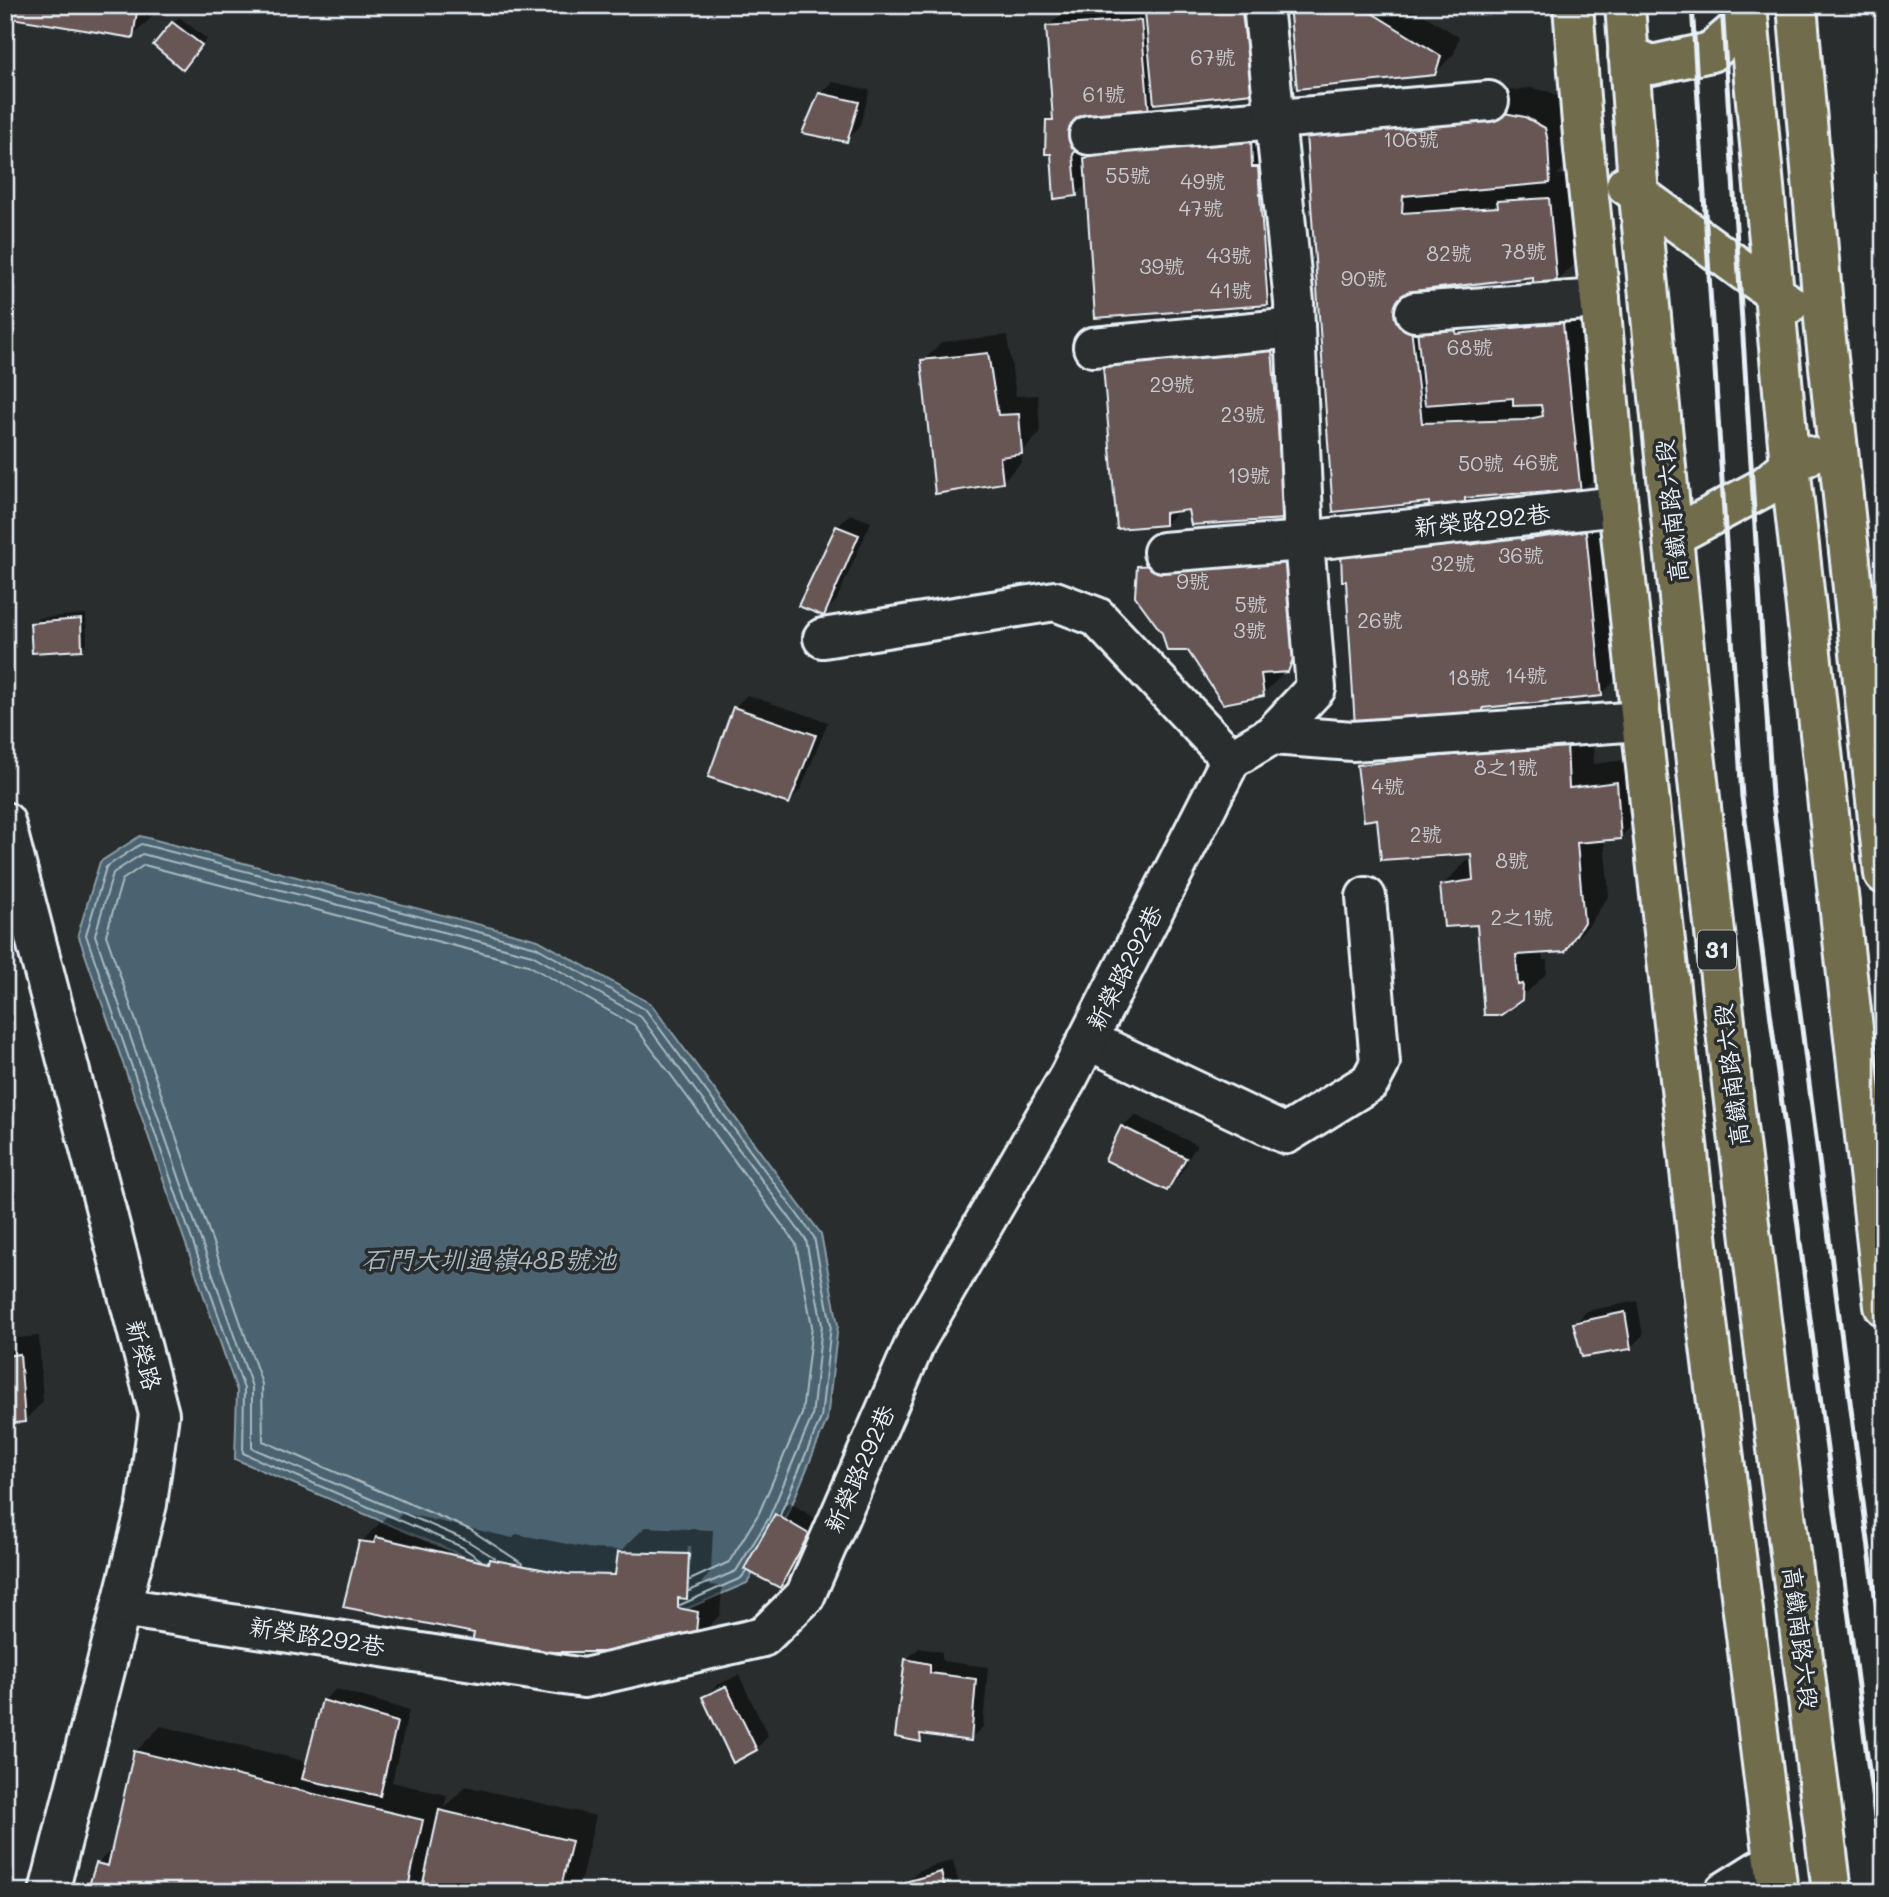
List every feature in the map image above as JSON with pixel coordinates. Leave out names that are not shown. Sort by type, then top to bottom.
[{"type":"main road","name":"31","points":[[1573,5],[1584,150],[1601,299],[1618,506],[1641,721],[1705,1304],[1776,1879]]},
{"type":"main road","name":"高鐵南路六段","points":[[1625,5],[1639,196],[1675,535],[1691,718],[1734,1102],[1832,1892]]},
{"type":"main road","points":[[1797,5],[1825,330],[1884,874]]},
{"type":"main road","points":[[1628,55],[1652,65],[1711,52],[1747,12]]},
{"type":"main road","points":[[1747,12],[1790,465],[1884,1306]]},
{"type":"main road","points":[[1584,150],[1639,196],[1825,330]]},
{"type":"main road","points":[[1675,535],[1763,488],[1790,465],[1837,441]]},
{"type":"street","points":[[823,638],[1055,601],[1097,617],[1231,760],[1272,735],[1315,688],[1304,541],[1294,302],[1263,5]]},
{"type":"street","points":[[1088,135],[1489,101]]},
{"type":"street","points":[[1415,313],[1601,299]]},
{"type":"street","points":[[1093,347],[1295,328]]},
{"type":"street","name":"新榮路292巷","points":[[1163,552],[1304,541],[1618,506]]},
{"type":"street","points":[[1272,735],[1353,741],[1641,721]]},
{"type":"street","name":"新榮路292巷","points":[[121,1607],[584,1678],[763,1637],[805,1596],[916,1341],[1088,1040],[1231,760]]},
{"type":"street","name":"新榮路","points":[[5,822],[159,1415],[146,1504],[49,1892]]},
{"type":"street","points":[[1088,1040],[1286,1134],[1370,1082],[1380,1063],[1366,897]]},
{"type":"street","points":[[1724,1892],[1759,1870],[1776,1879]]},
{"type":"water","name":"石門大圳過嶺48B號池","points":[[140,836],[538,940],[651,1004],[821,1234],[838,1325],[827,1420],[783,1526],[747,1583],[677,1613],[531,1600],[459,1554],[235,1459],[237,1391],[78,934],[100,862]]},
{"type":"building","points":[[5,5],[138,5],[133,38],[5,17]]},
{"type":"building","points":[[1081,5],[1241,5],[1252,93],[1154,104],[1145,12],[1081,13]]},
{"type":"building","points":[[1289,5],[1359,5],[1441,56],[1435,75],[1297,89]]},
{"type":"building","points":[[1141,20],[1149,114],[1080,146],[1073,154],[1077,196],[1054,199],[1051,154],[1045,154],[1046,120],[1053,120],[1046,26]]},
{"type":"building","points":[[172,22],[202,45],[183,70],[153,45]]},
{"type":"building","points":[[819,93],[859,102],[847,142],[802,133]]},
{"type":"building","points":[[1504,113],[1525,117],[1545,128],[1550,183],[1403,196],[1402,213],[1498,207],[1497,201],[1549,198],[1557,283],[1533,286],[1533,277],[1407,292],[1422,423],[1524,420],[1543,416],[1541,405],[1513,406],[1513,398],[1425,405],[1417,329],[1455,327],[1456,334],[1532,326],[1531,317],[1562,314],[1581,494],[1550,498],[1549,491],[1465,498],[1465,506],[1429,508],[1429,502],[1333,512],[1306,134]]},
{"type":"building","points":[[1251,136],[1252,167],[1258,167],[1268,305],[1095,318],[1084,158]]},
{"type":"building","points":[[1272,349],[1285,519],[1191,525],[1188,510],[1165,513],[1165,525],[1117,529],[1103,366]]},
{"type":"building","points":[[988,353],[998,415],[1019,414],[1022,454],[1000,457],[1003,483],[935,494],[921,360]]},
{"type":"building","points":[[836,526],[859,535],[824,616],[798,606]]},
{"type":"building","points":[[1586,531],[1602,696],[1483,708],[1484,716],[1355,727],[1346,581],[1342,581],[1341,553],[1467,536],[1468,545],[1495,541],[1494,535],[1520,532],[1521,540]]},
{"type":"building","points":[[1289,558],[1296,651],[1288,672],[1261,674],[1264,696],[1223,704],[1188,651],[1167,651],[1162,633],[1135,596],[1137,566]]},
{"type":"building","points":[[81,619],[82,650],[32,653],[30,623]]},
{"type":"building","points":[[733,707],[816,735],[789,804],[708,777]]},
{"type":"building","points":[[1567,743],[1569,788],[1617,782],[1621,839],[1577,843],[1584,922],[1565,952],[1516,955],[1518,985],[1523,984],[1522,1000],[1501,1015],[1484,1015],[1477,925],[1444,927],[1440,885],[1473,880],[1471,854],[1381,860],[1377,819],[1364,821],[1357,765]]},
{"type":"building","points":[[1121,1126],[1186,1158],[1167,1191],[1105,1160]]},
{"type":"building","points":[[1625,1312],[1631,1349],[1582,1357],[1573,1323]]},
{"type":"building","points":[[20,1354],[25,1422],[5,1424],[5,1356]]},
{"type":"building","points":[[775,1514],[809,1534],[780,1588],[744,1569]]},
{"type":"building","points":[[376,1537],[488,1563],[489,1559],[567,1574],[615,1575],[618,1552],[689,1554],[687,1599],[678,1598],[678,1608],[698,1612],[695,1642],[659,1639],[658,1652],[523,1652],[524,1648],[472,1643],[474,1633],[343,1607],[359,1541],[374,1543]]},
{"type":"building","points":[[905,1659],[930,1664],[930,1673],[976,1679],[971,1741],[920,1734],[921,1742],[895,1737]]},
{"type":"building","points":[[726,1686],[757,1750],[733,1763],[702,1697]]},
{"type":"building","points":[[322,1700],[397,1722],[380,1796],[302,1779]]},
{"type":"building","points":[[134,1751],[423,1820],[407,1892],[87,1892],[96,1863],[108,1866]]},
{"type":"building","points":[[439,1810],[572,1841],[560,1892],[421,1892]]},
{"type":"building","points":[[941,1872],[946,1892],[909,1892],[905,1882]]},
{"type":"railway","points":[[1692,5],[1742,797],[1884,1886]]},
{"type":"railway","points":[[1722,5],[1772,796],[1884,1665]]}]
